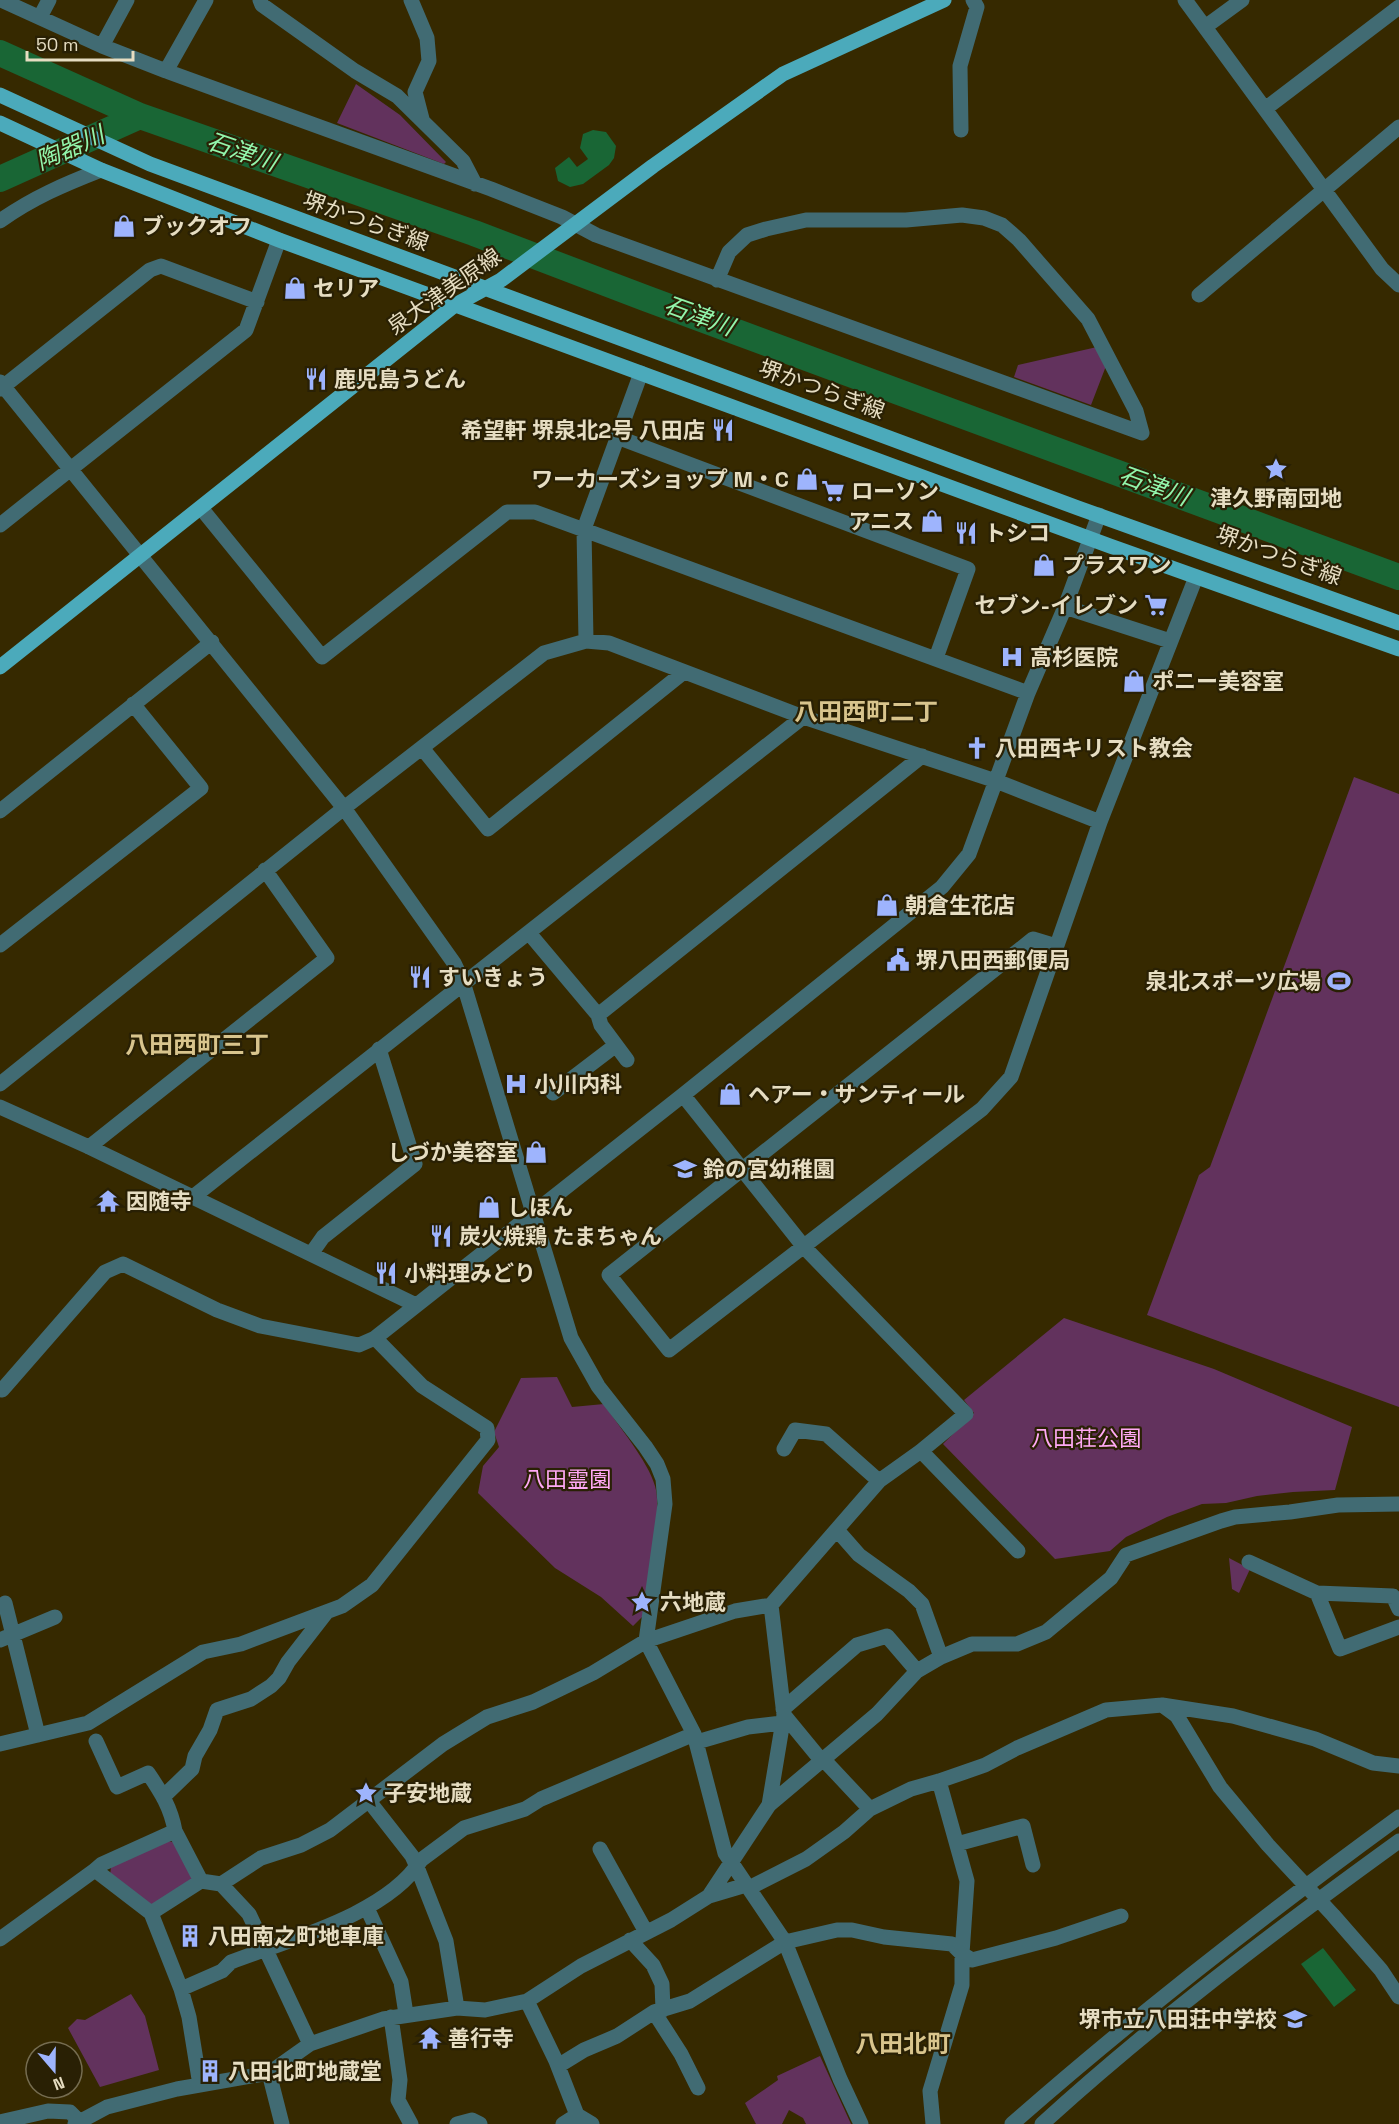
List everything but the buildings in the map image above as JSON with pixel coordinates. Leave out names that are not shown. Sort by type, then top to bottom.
[{"type":"main road","name":"泉大津美原線","points":[[0,667],[455,305],[503,279],[562,233],[783,74],[944,0]]},
{"type":"main road","name":"堺かつらぎ線","points":[[0,95],[150,164],[486,290],[1399,623]]},
{"type":"main road","points":[[0,123],[97,168],[279,240],[1196,577],[1399,649]]},
{"type":"street","points":[[1,0],[102,46],[475,184],[576,224],[596,235],[717,280],[951,365],[1142,433],[1136,411],[1088,319],[1019,240],[1002,225],[984,218],[962,215],[906,220],[806,220],[766,229],[747,236],[729,252],[717,280]]},
{"type":"street","points":[[40,17],[49,0]]},
{"type":"street","points":[[102,46],[127,0]]},
{"type":"street","points":[[166,71],[206,0]]},
{"type":"street","points":[[260,0],[262,5],[356,71],[397,96],[463,161],[475,184]]},
{"type":"street","points":[[411,0],[427,38],[429,62],[415,92],[423,121]]},
{"type":"street","points":[[961,130],[960,66],[977,7],[972,0]]},
{"type":"street","points":[[1185,0],[1382,269],[1399,285]]},
{"type":"street","points":[[1205,27],[1242,0]]},
{"type":"street","points":[[1265,109],[1399,7]]},
{"type":"street","points":[[1199,295],[1399,127]]},
{"type":"street","points":[[0,221],[25,203],[97,168]]},
{"type":"street","points":[[0,525],[246,330],[279,240]]},
{"type":"street","points":[[256,302],[161,266],[150,270],[1,386],[212,642],[344,808],[454,963],[463,982],[571,1338],[598,1386],[645,1446],[657,1464],[663,1479],[665,1504],[646,1641],[696,1738],[725,1853],[785,1942],[840,2079],[861,2124]]},
{"type":"street","points":[[586,641],[584,529],[641,373]]},
{"type":"street","points":[[617,437],[968,569],[936,658]]},
{"type":"street","points":[[201,508],[322,657],[507,512],[535,512],[1028,693]]},
{"type":"street","points":[[2,1390],[105,1272],[123,1264],[217,1310],[260,1326],[359,1345],[375,1338],[683,1095],[942,887],[969,854],[1028,693],[1065,607],[1099,515]]},
{"type":"street","points":[[1056,946],[1033,939],[609,1275],[669,1350],[982,1109],[1011,1077],[1100,822],[1196,577]]},
{"type":"street","points":[[1065,607],[1170,641]]},
{"type":"street","points":[[0,1084],[265,870],[544,653],[586,641],[609,643],[803,717],[996,781],[1100,822]]},
{"type":"street","points":[[0,811],[212,642]]},
{"type":"street","points":[[422,748],[488,829],[684,672]]},
{"type":"street","points":[[0,945],[201,788],[133,704]]},
{"type":"street","points":[[193,1197],[463,982],[529,933],[803,717]]},
{"type":"street","points":[[598,1015],[922,756]]},
{"type":"street","points":[[89,1147],[327,958],[265,870]]},
{"type":"street","points":[[529,933],[598,1015],[601,1025],[627,1059]]},
{"type":"street","points":[[553,1093],[616,1045]]},
{"type":"street","points":[[311,1254],[323,1237],[415,1164],[379,1049]]},
{"type":"street","points":[[221,1884],[261,1858],[301,1845],[330,1830],[443,1744],[487,1717],[533,1702],[593,1673],[646,1641],[735,1611],[771,1605],[879,1481],[921,1451],[966,1414],[804,1247],[683,1095]]},
{"type":"street","points":[[0,1107],[89,1147],[416,1305]]},
{"type":"street","points":[[0,1743],[88,1723],[203,1652],[241,1644],[326,1613],[342,1606],[372,1585],[488,1440],[487,1428],[422,1386],[375,1338]]},
{"type":"street","points":[[784,1449],[795,1430],[826,1434],[879,1481]]},
{"type":"street","points":[[921,1451],[1018,1551]]},
{"type":"street","points":[[709,1896],[770,1805],[877,1714],[917,1671],[941,1657],[972,1644],[1017,1644],[1046,1632],[1111,1578],[1126,1556],[1221,1521],[1235,1517],[1338,1505],[1399,1504]]},
{"type":"street","points":[[837,1530],[859,1555],[909,1591],[921,1604],[941,1657]]},
{"type":"street","points":[[1249,1562],[1317,1593],[1393,1596],[1399,1609]]},
{"type":"street","points":[[1317,1593],[1340,1648],[1399,1627]]},
{"type":"street","points":[[5,1603],[7,1637],[38,1735]]},
{"type":"street","points":[[770,1805],[783,1716],[771,1605]]},
{"type":"street","points":[[164,1796],[192,1769],[195,1756],[210,1730],[217,1710],[251,1699],[271,1686],[326,1613]]},
{"type":"street","points":[[7,1637],[55,1617]]},
{"type":"street","points":[[181,1989],[222,1971],[231,1962],[360,1913],[386,1896],[417,1867],[421,1860],[464,1828],[525,1809],[541,1799],[696,1738],[748,1727],[783,1716],[857,1645],[887,1636],[917,1671]]},
{"type":"street","points":[[0,2122],[48,2111],[70,2112],[77,2122],[107,2107],[200,2085],[269,2073],[310,2044],[398,2016],[457,2008],[485,2010],[527,2001],[581,1966],[671,1920],[709,1896],[748,1887],[806,1859],[844,1832],[870,1809],[911,1789],[986,1765],[1017,1748],[1106,1710],[1162,1705],[1233,1716],[1315,1739],[1373,1763],[1399,1766]]},
{"type":"street","points":[[1162,1705],[1177,1716],[1220,1787],[1268,1845],[1381,1970],[1399,1997]]},
{"type":"street","points":[[783,1716],[870,1809]]},
{"type":"street","points":[[96,1742],[117,1787],[148,1773],[164,1796],[176,1831],[201,1881]]},
{"type":"street","points":[[933,2124],[930,2091],[962,1985],[967,1881],[939,1781]]},
{"type":"street","points":[[369,1801],[412,1857],[417,1867],[446,1941],[457,2008]]},
{"type":"street","points":[[1012,2124],[1123,2029],[1306,1886],[1399,1817]]},
{"type":"street","points":[[957,1844],[1023,1826],[1033,1865]]},
{"type":"street","points":[[0,1939],[102,1864],[176,1831]]},
{"type":"street","points":[[1042,2124],[1199,1991],[1399,1841]]},
{"type":"street","points":[[600,1849],[646,1932]]},
{"type":"street","points":[[95,1870],[151,1913],[181,1989],[189,2017],[200,2085]]},
{"type":"street","points":[[151,1913],[201,1881],[221,1884],[249,1914],[310,2044]]},
{"type":"street","points":[[367,1908],[401,1982],[398,2016],[400,2080],[398,2100],[411,2124]]},
{"type":"street","points":[[558,2066],[584,2050],[617,2036],[658,2011],[690,2001],[785,1942],[837,1930],[852,1930],[884,1937],[952,1944],[972,1960],[1056,1938],[1121,1916]]},
{"type":"street","points":[[630,1940],[654,1965],[662,1984],[658,2011],[698,2088]]},
{"type":"street","points":[[527,2001],[558,2066],[577,2115],[592,2124]]},
{"type":"street","points":[[269,2073],[282,2124]]},
{"type":"street","points":[[563,2124],[577,2115]]},
{"type":"street","points":[[457,2124],[472,2120],[480,2124]]},
{"type":"green space","points":[[356,84],[400,115],[446,162],[444,164],[337,123]]},
{"type":"green space","points":[[1097,347],[1106,366],[1091,405],[1014,377],[1018,365]]},
{"type":"green space","name":"泉北スポーツ広場","points":[[1354,777],[1399,794],[1399,1407],[1147,1315],[1199,1175],[1210,1167]]},
{"type":"green space","name":"八田荘公園","points":[[1064,1318],[1214,1369],[1352,1427],[1335,1490],[1293,1492],[1257,1496],[1226,1503],[1202,1504],[1167,1517],[1126,1537],[1110,1551],[1055,1559],[943,1444],[974,1413],[964,1400]]},
{"type":"green space","name":"八田霊園","points":[[557,1377],[572,1407],[604,1404],[640,1455],[655,1486],[656,1530],[644,1615],[633,1626],[601,1597],[555,1568],[478,1493],[483,1466],[499,1447],[494,1432],[521,1378]]},
{"type":"green space","points":[[1229,1558],[1250,1569],[1239,1593],[1232,1589]]},
{"type":"green space","points":[[169,1841],[176,1843],[194,1876],[192,1882],[154,1906],[147,1905],[110,1876],[111,1867]]},
{"type":"green space","points":[[131,1994],[145,2016],[159,2070],[100,2087],[84,2058],[84,2040],[75,2040],[68,2028],[77,2019],[85,2020]]},
{"type":"green space","points":[[820,2056],[851,2124],[806,2124],[803,2118],[789,2110],[782,2124],[756,2124],[745,2103],[778,2080],[777,2076]]},
{"type":"shaded area","points":[[593,130],[606,132],[616,146],[614,158],[609,165],[583,184],[570,187],[558,181],[555,168],[569,157],[577,167],[588,159],[580,148],[583,134]]},
{"type":"shaded area","points":[[1323,1948],[1356,1990],[1334,2007],[1301,1964]]},
{"type":"waterway","name":"石津川","points":[[0,53],[140,116],[474,233],[1399,577]]},
{"type":"waterway","name":"陶器川","points":[[0,179],[140,116]]},
{"type":"place","name":"ブックオフ","points":[[124,226]]},
{"type":"place","name":"セリア","points":[[295,288]]},
{"type":"place","name":"鹿児島うどん","points":[[316,379]]},
{"type":"place","name":"希望軒 堺泉北2号 八田店","points":[[723,430]]},
{"type":"place","name":"津久野南団地","points":[[1276,469]]},
{"type":"place","name":"ワーカーズショップ M・C","points":[[807,479]]},
{"type":"place","name":"ローソン","points":[[833,491]]},
{"type":"place","name":"アニス","points":[[932,521]]},
{"type":"place","name":"トシコ","points":[[966,533]]},
{"type":"place","name":"プラスワン","points":[[1044,565]]},
{"type":"place","name":"セブン-イレブン","points":[[1156,605]]},
{"type":"place","name":"高杉医院","points":[[1012,657]]},
{"type":"place","name":"ポニー美容室","points":[[1134,681]]},
{"type":"place","name":"八田西キリスト教会","points":[[977,748]]},
{"type":"place","name":"朝倉生花店","points":[[887,905]]},
{"type":"place","name":"堺八田西郵便局","points":[[898,960]]},
{"type":"place","name":"すいきょう","points":[[420,977]]},
{"type":"place","name":"泉北スポーツ広場","points":[[1339,981]]},
{"type":"place","name":"小川内科","points":[[516,1084]]},
{"type":"place","name":"ヘアー・サンティール","points":[[730,1094]]},
{"type":"place","name":"しづか美容室","points":[[536,1152]]},
{"type":"place","name":"鈴の宮幼稚園","points":[[685,1169]]},
{"type":"place","name":"因随寺","points":[[108,1201]]},
{"type":"place","name":"しほん","points":[[489,1207]]},
{"type":"place","name":"炭火焼鶏 たまちゃん","points":[[441,1236]]},
{"type":"place","name":"小料理みどり","points":[[386,1273]]},
{"type":"place","name":"六地蔵","points":[[642,1602]]},
{"type":"place","name":"子安地蔵","points":[[366,1793]]},
{"type":"place","name":"八田南之町地車庫","points":[[190,1936]]},
{"type":"place","name":"堺市立八田荘中学校","points":[[1295,2019]]},
{"type":"place","name":"善行寺","points":[[430,2038]]},
{"type":"place","name":"八田北町地蔵堂","points":[[210,2071]]},
{"type":"district","name":"八田西町二丁","points":[[866,712]]},
{"type":"district","name":"八田西町三丁","points":[[197,1045]]},
{"type":"district","name":"八田北町","points":[[903,2044]]}]
